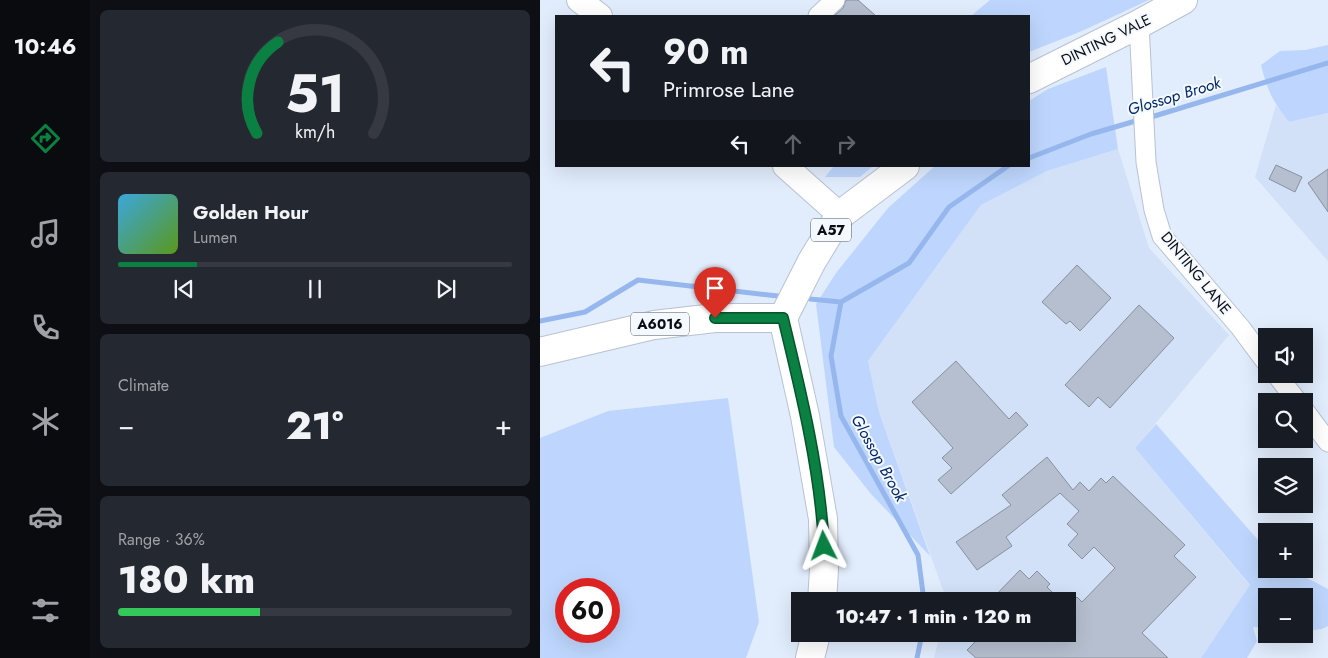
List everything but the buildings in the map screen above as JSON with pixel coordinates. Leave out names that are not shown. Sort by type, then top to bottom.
[{"type":"main road","name":"DINTING VALE","points":[[1030,78],[1139,24],[1183,0]]},
{"type":"main road","name":"A57","points":[[783,318],[812,261],[840,215],[904,167]]},
{"type":"main road","name":"A6016","points":[[540,352],[654,325],[715,318],[783,318]]},
{"type":"main road","points":[[783,318],[805,416],[823,519],[823,592]]},
{"type":"main road","points":[[810,658],[814,642]]},
{"type":"street","points":[[579,0],[599,15]]},
{"type":"street","points":[[819,15],[835,0]]},
{"type":"street","name":"DINTING LANE","points":[[1139,24],[1146,162],[1154,210],[1162,236],[1240,327],[1258,351]]},
{"type":"street","points":[[786,167],[840,215]]},
{"type":"street","points":[[1283,383],[1291,393]]},
{"type":"street","points":[[1313,422],[1328,442]]},
{"type":"shaded area","points":[[990,0],[1149,0],[1082,31],[1030,52],[1030,15],[972,15]]},
{"type":"shaded area","points":[[1328,45],[1328,113],[1289,122],[1271,95],[1261,65],[1280,51],[1305,50]]},
{"type":"shaded area","points":[[1106,67],[1118,149],[1047,171],[981,205],[868,361],[879,412],[930,556],[871,494],[834,447],[816,304],[836,273],[888,208],[934,167],[1030,167],[1030,100],[1048,89]]},
{"type":"shaded area","points":[[1276,105],[1289,122],[1328,113],[1328,261],[1255,177]]},
{"type":"shaded area","points":[[1118,149],[1149,248],[1229,335],[1135,448],[1250,586],[1201,658],[934,658],[938,642],[1076,642],[1076,592],[944,592],[879,412],[868,361],[981,205],[1047,171]]},
{"type":"shaded area","points":[[833,167],[872,167],[860,177],[825,177]]},
{"type":"shaded area","points":[[728,398],[759,622],[746,658],[540,658],[540,438],[608,411]]},
{"type":"shaded area","points":[[1156,424],[1258,540],[1258,578],[1307,578],[1328,589],[1328,626],[1313,630],[1313,588],[1258,588],[1258,627],[1253,627],[1257,641],[1247,658],[1201,658],[1250,585],[1135,448]]},
{"type":"waterway","name":"Glossop Brook","points":[[1148,118],[1328,63]]},
{"type":"waterway","name":"Glossop Brook","points":[[1030,158],[1091,134],[1139,120]]},
{"type":"waterway","name":"Glossop Brook","points":[[923,592],[918,555],[841,416],[831,356],[841,302],[909,263],[949,207],[1007,167]]},
{"type":"waterway","points":[[540,321],[585,312],[638,280],[778,296]]},
{"type":"waterway","points":[[810,299],[841,302]]},
{"type":"waterway","name":"Glossop Brook","points":[[917,658],[920,642]]},
{"type":"route","points":[[715,318],[783,318],[815,465],[823,519],[824,546]]}]
